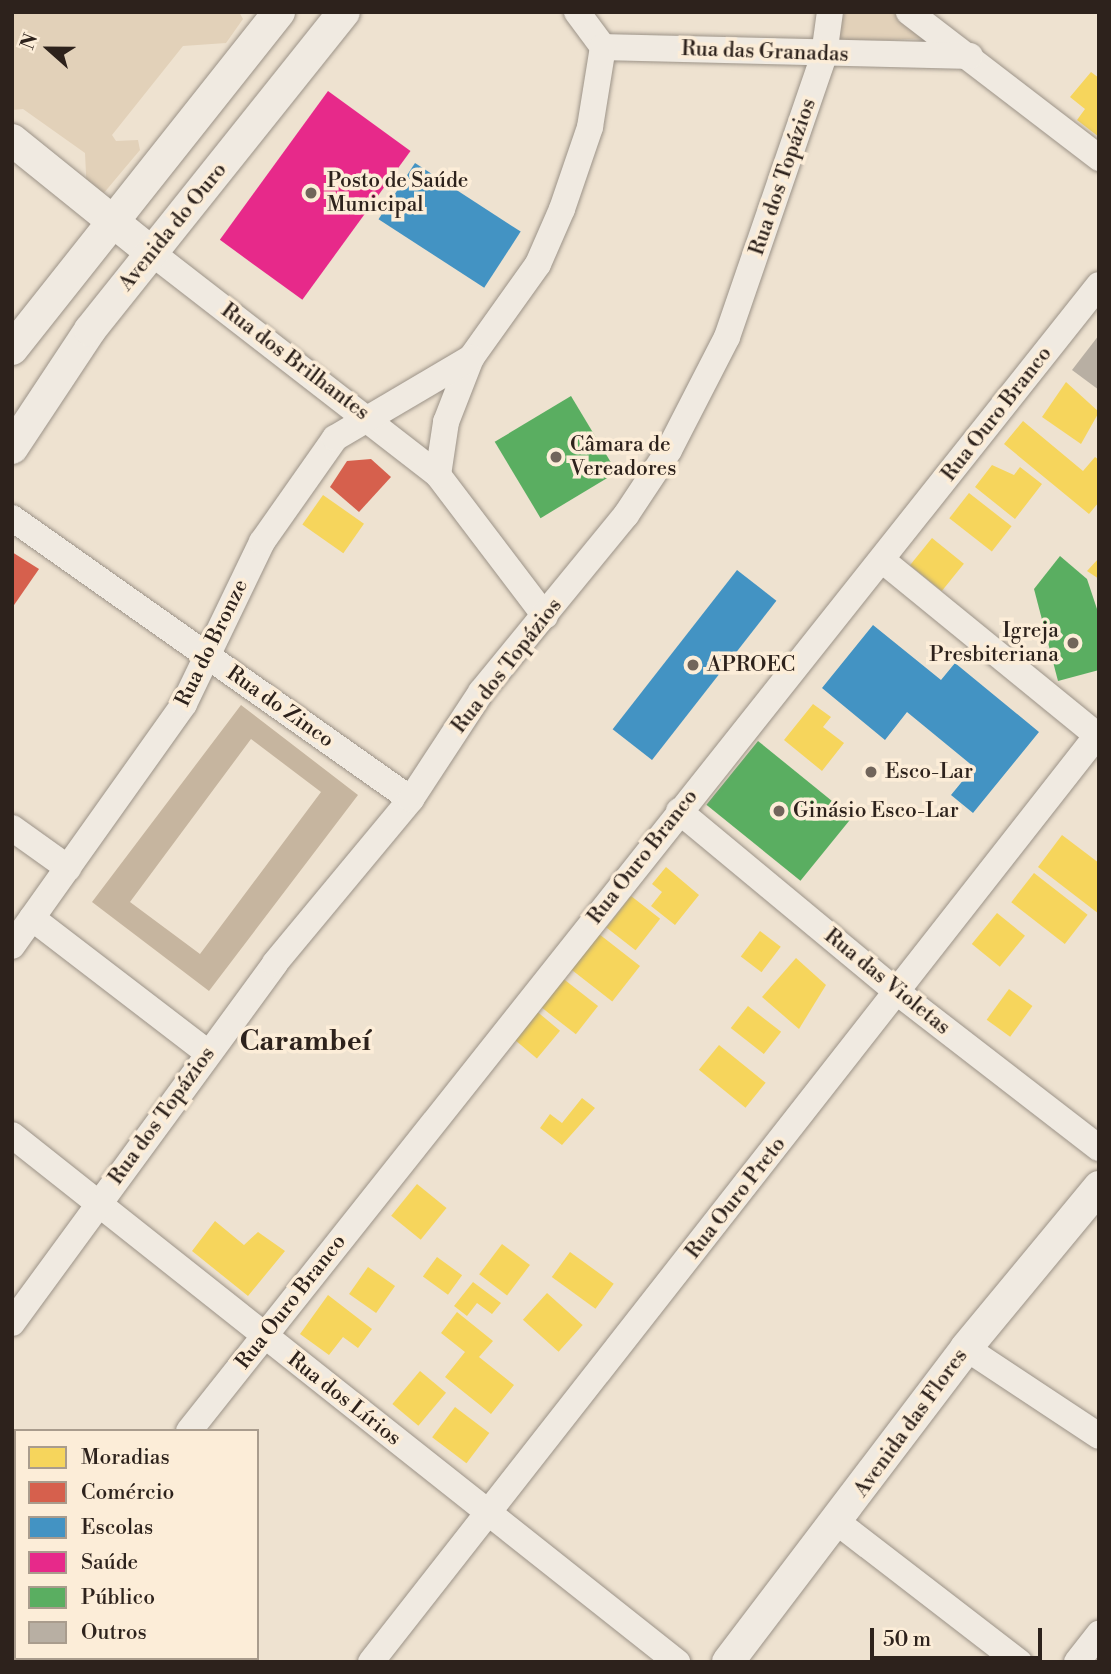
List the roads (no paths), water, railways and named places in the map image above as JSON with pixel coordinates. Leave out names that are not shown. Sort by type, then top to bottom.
[{"type":"street","name":"Avenida do Ouro","points":[[12,448],[90,330],[344,12]]},
{"type":"street","points":[[438,475],[446,422],[471,358],[538,264],[557,220],[590,127],[603,47],[577,12]]},
{"type":"street","name":"Rua dos Topázios","points":[[12,1323],[208,1054],[411,799],[481,692],[626,515],[708,380],[824,55],[830,12]]},
{"type":"street","points":[[909,12],[970,55],[1099,158]]},
{"type":"street","points":[[12,349],[110,222],[277,15],[315,48]]},
{"type":"street","name":"Rua das Granadas","points":[[603,47],[824,55],[970,55]]},
{"type":"street","name":"Rua dos Brilhantes","points":[[12,140],[110,222],[367,415],[438,475],[545,616]]},
{"type":"street","name":"Rua Ouro Branco","points":[[191,1429],[1099,285]]},
{"type":"street","name":"Rua do Bronze","points":[[12,946],[184,704],[209,658],[262,542],[335,438],[367,415],[471,358]]},
{"type":"street","name":"Rua do Zinco","points":[[12,518],[411,799]]},
{"type":"street","points":[[882,560],[1098,735]]},
{"type":"street","name":"Rua Ouro Preto","points":[[371,1662],[1098,735]]},
{"type":"street","name":"Rua das Violetas","points":[[679,811],[897,992],[1099,1148]]},
{"type":"street","points":[[12,828],[68,868]]},
{"type":"street","points":[[32,918],[208,1054]]},
{"type":"street","name":"Rua dos Lírios","points":[[12,1135],[677,1662]]},
{"type":"street","name":"Avenida das Flores","points":[[728,1662],[837,1522],[966,1348],[1099,1187]]},
{"type":"street","points":[[966,1348],[1099,1436]]},
{"type":"street","points":[[837,1522],[1019,1662]]},
{"type":"street","points":[[1077,1662],[1099,1634]]},
{"type":"place","name":"Posto de Saúde Municipal","points":[[311,193]]},
{"type":"place","name":"Câmara de Vereadores","points":[[556,457]]},
{"type":"place","name":"Igreja Presbiteriana","points":[[1073,643]]},
{"type":"place","name":"APROEC","points":[[693,665]]},
{"type":"place","name":"Esco-Lar","points":[[871,772]]},
{"type":"place","name":"Ginásio Esco-Lar","points":[[779,811]]},
{"type":"district","name":"Carambeí","points":[[305,1042]]}]
